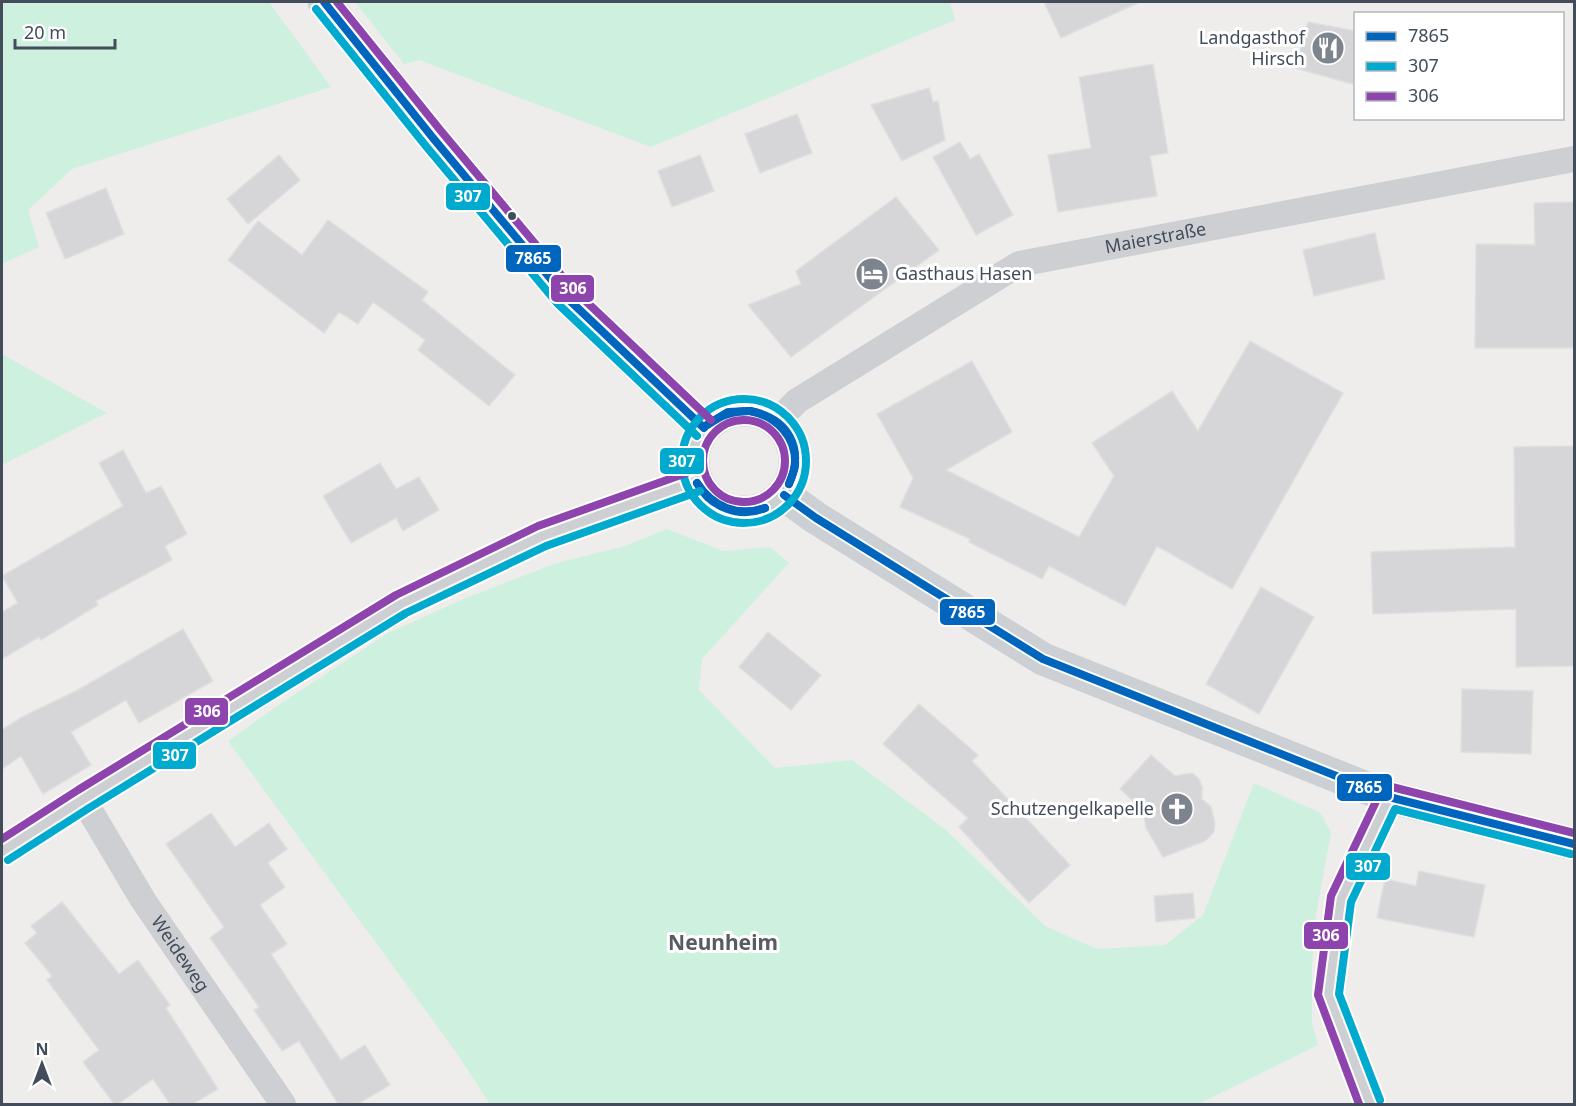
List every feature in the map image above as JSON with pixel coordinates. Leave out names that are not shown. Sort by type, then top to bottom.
[{"type":"street","points":[[324,2],[565,296],[704,428]]},
{"type":"street","name":"Maierstraße","points":[[777,422],[797,401],[1019,264],[1575,159]]},
{"type":"street","points":[[740,409],[759,411],[777,422],[790,437],[796,456],[794,477],[784,495],[767,507],[747,513],[726,510],[708,498],[696,481],[692,463],[695,444],[704,428],[720,415],[740,409]]},
{"type":"street","points":[[2,851],[401,604],[542,536],[696,481]]},
{"type":"street","points":[[784,495],[816,518],[1043,659],[1389,797],[1575,844]]},
{"type":"street","points":[[1370,1104],[1328,995],[1341,899],[1389,797]]},
{"type":"street","name":"Weideweg","points":[[83,799],[143,900],[283,1104]]},
{"type":"green space","points":[[2,2],[269,2],[331,87],[72,169],[28,210],[39,247],[2,264]]},
{"type":"green space","points":[[355,2],[950,2],[955,20],[651,147],[419,60],[404,64]]},
{"type":"green space","points":[[2,354],[107,413],[2,465]]},
{"type":"green space","points":[[667,529],[723,551],[770,547],[789,563],[702,659],[699,690],[775,768],[852,760],[945,829],[1045,926],[1097,949],[1165,945],[1203,915],[1254,783],[1321,813],[1331,833],[1316,915],[1312,963],[1312,1023],[1318,1045],[1199,1104],[490,1104],[456,1052],[228,741],[388,633],[468,597],[557,563],[625,546]]},
{"type":"building","points":[[1044,2],[1140,2],[1061,38]]},
{"type":"building","name":"Landgasthof Hirsch","points":[[1308,22],[1354,31],[1354,84],[1295,68]]},
{"type":"building","points":[[1153,64],[1168,153],[1150,156],[1157,196],[1058,212],[1048,155],[1091,148],[1079,77]]},
{"type":"building","points":[[929,88],[933,102],[938,101],[945,140],[902,161],[871,105]]},
{"type":"building","points":[[797,114],[812,153],[760,173],[745,134]]},
{"type":"building","points":[[960,142],[970,159],[979,154],[1013,215],[976,235],[933,157]]},
{"type":"building","points":[[279,155],[300,180],[248,224],[227,199]]},
{"type":"building","points":[[700,155],[714,191],[672,207],[658,171]]},
{"type":"building","points":[[106,188],[124,234],[65,259],[46,213]]},
{"type":"building","name":"Gasthaus Hasen","points":[[896,197],[939,250],[791,357],[748,305],[801,284],[796,271]]},
{"type":"building","points":[[1575,202],[1575,348],[1475,348],[1476,244],[1535,245],[1534,203]]},
{"type":"building","points":[[328,220],[428,292],[422,300],[515,375],[489,406],[418,350],[425,340],[373,302],[358,324],[339,312],[324,333],[228,260],[258,221],[302,255]]},
{"type":"building","points":[[1375,233],[1385,279],[1314,296],[1303,250]]},
{"type":"building","points":[[1250,341],[1343,393],[1232,589],[1157,546],[1125,606],[1049,566],[1042,579],[969,542],[970,539],[900,507],[913,478],[877,414],[972,361],[1012,432],[946,470],[1079,537],[1114,476],[1092,443],[1172,391],[1198,431]]},
{"type":"building","points":[[1575,446],[1575,666],[1516,667],[1516,609],[1373,614],[1371,552],[1515,547],[1514,447]]},
{"type":"building","points":[[123,450],[146,493],[161,486],[187,534],[165,546],[172,560],[96,601],[98,605],[41,640],[39,637],[2,659],[2,612],[18,603],[2,576],[123,506],[99,463]]},
{"type":"building","points":[[380,463],[396,489],[419,477],[439,510],[403,531],[396,518],[351,543],[323,496]]},
{"type":"building","points":[[1261,587],[1314,617],[1259,714],[1206,684]]},
{"type":"building","points":[[183,629],[213,681],[139,723],[126,700],[71,732],[91,765],[43,794],[21,756],[2,769],[2,730],[22,717],[78,690]]},
{"type":"building","points":[[768,632],[821,675],[791,710],[739,667]]},
{"type":"building","points":[[1462,689],[1533,691],[1531,754],[1461,752]]},
{"type":"building","points":[[919,704],[978,755],[972,761],[1070,865],[1029,903],[959,827],[968,818],[883,744]]},
{"type":"building","name":"Schutzengelkapelle","points":[[1151,755],[1175,776],[1192,773],[1199,779],[1202,799],[1211,807],[1215,824],[1214,832],[1205,841],[1163,857],[1146,828],[1143,810],[1120,789]]},
{"type":"building","points":[[211,813],[235,847],[269,823],[287,849],[268,863],[285,887],[260,905],[287,944],[271,954],[341,1060],[365,1045],[390,1085],[358,1104],[338,1104],[299,1041],[282,1051],[254,1010],[259,1007],[210,938],[224,927],[166,844]]},
{"type":"building","points":[[1419,871],[1485,885],[1474,937],[1377,918],[1385,879],[1416,886]]},
{"type":"building","points":[[1193,893],[1195,918],[1156,922],[1154,896]]},
{"type":"building","points":[[62,902],[119,974],[138,960],[170,1005],[166,1008],[218,1089],[193,1104],[170,1104],[153,1079],[118,1104],[114,1104],[83,1062],[99,1050],[47,980],[52,976],[25,943],[37,933],[31,926]]},
{"type":"transit line","name":"7865","points":[[324,2],[433,138],[565,296],[704,428]]},
{"type":"transit line","name":"306","points":[[337,2],[573,289],[711,420]]},
{"type":"transit line","name":"307","points":[[316,9],[425,145],[557,303],[697,436]]},
{"type":"transit line","name":"307","points":[[744,399],[768,404],[788,417],[801,437],[806,461],[801,485],[788,505],[768,518],[744,523],[720,518],[700,505],[687,485],[682,461],[687,437],[700,417],[720,404],[744,399]]},
{"type":"transit line","name":"7865","points":[[707,425],[728,412],[750,411]]},
{"type":"transit line","name":"7865","points":[[707,425],[727,414],[750,411]]},
{"type":"transit line","name":"7865","points":[[750,411],[776,423],[788,437],[795,456],[795,466],[789,484]]},
{"type":"transit line","name":"7865","points":[[750,411],[774,420],[790,437],[795,458],[789,484]]},
{"type":"transit line","name":"306","points":[[744,420],[760,423],[773,432],[782,445],[785,461],[782,477],[773,490],[760,499],[744,502],[728,499],[715,490],[706,477],[703,461],[706,445],[715,432],[728,423],[744,420]]},
{"type":"transit line","name":"306","points":[[2,839],[396,595],[538,526],[692,471]]},
{"type":"transit line","name":"7865","points":[[697,483],[710,498],[726,508],[745,511],[765,508]]},
{"type":"transit line","name":"7865","points":[[697,483],[709,499],[726,509],[745,512],[765,508]]},
{"type":"transit line","name":"307","points":[[8,860],[406,613],[546,546],[700,491]]},
{"type":"transit line","name":"7865","points":[[784,495],[816,518],[1043,659],[1389,797],[1574,844]]},
{"type":"transit line","name":"306","points":[[1359,1104],[1318,995],[1331,896],[1381,791],[1385,787],[1392,787],[1574,833]]},
{"type":"transit line","name":"307","points":[[1380,1100],[1339,994],[1351,902],[1395,809],[1571,854]]},
{"type":"place","name":"Landgasthof Hirsch","points":[[1328,48]]},
{"type":"place","name":"Gasthaus Hasen","points":[[872,274]]},
{"type":"place","name":"Schutzengelkapelle","points":[[1177,809]]},
{"type":"district","name":"Neunheim","points":[[723,943]]}]
